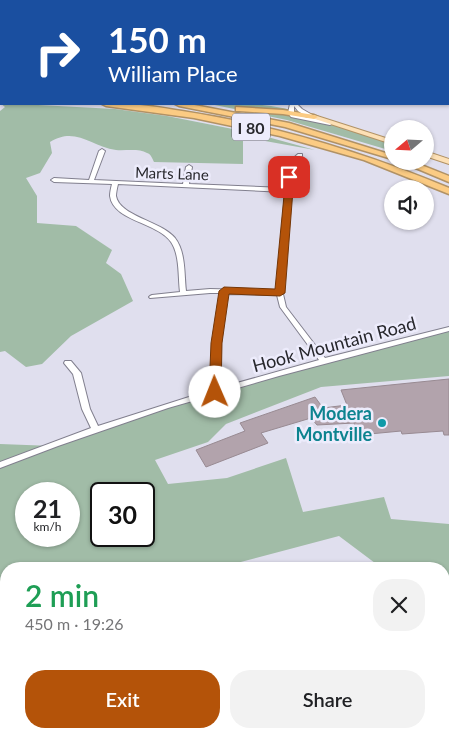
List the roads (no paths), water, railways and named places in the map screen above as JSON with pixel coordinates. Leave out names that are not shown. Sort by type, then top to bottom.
[{"type":"highway","name":"I 80","points":[[114,105],[178,113],[261,129],[344,152],[411,176],[449,193]]},
{"type":"highway","name":"I 80","points":[[184,105],[286,125],[384,155]]},
{"type":"highway","points":[[207,105],[291,113],[314,118]]},
{"type":"highway","points":[[426,170],[449,179]]},
{"type":"main road","points":[[314,118],[384,140]]},
{"type":"main road","points":[[434,156],[449,162]]},
{"type":"street","points":[[293,105],[291,113],[299,118],[334,124]]},
{"type":"street","points":[[294,105],[314,118]]},
{"type":"street","points":[[91,181],[102,151]]},
{"type":"street","points":[[300,155],[290,164],[280,293],[283,307],[324,362]]},
{"type":"street","points":[[186,186],[189,167]]},
{"type":"street","name":"Marts Lane","points":[[54,180],[288,190]]},
{"type":"street","points":[[115,183],[112,198],[118,209],[154,224],[173,240],[178,254],[183,293]]},
{"type":"street","points":[[152,297],[224,291],[280,293]]},
{"type":"street","points":[[215,392],[216,343],[224,291]]},
{"type":"street","name":"Hook Mountain Road","points":[[0,465],[96,429],[215,392],[449,330]]},
{"type":"street","points":[[68,363],[77,372],[86,409],[96,429]]},
{"type":"place","name":"Modera Montville","points":[[382,423]]}]
